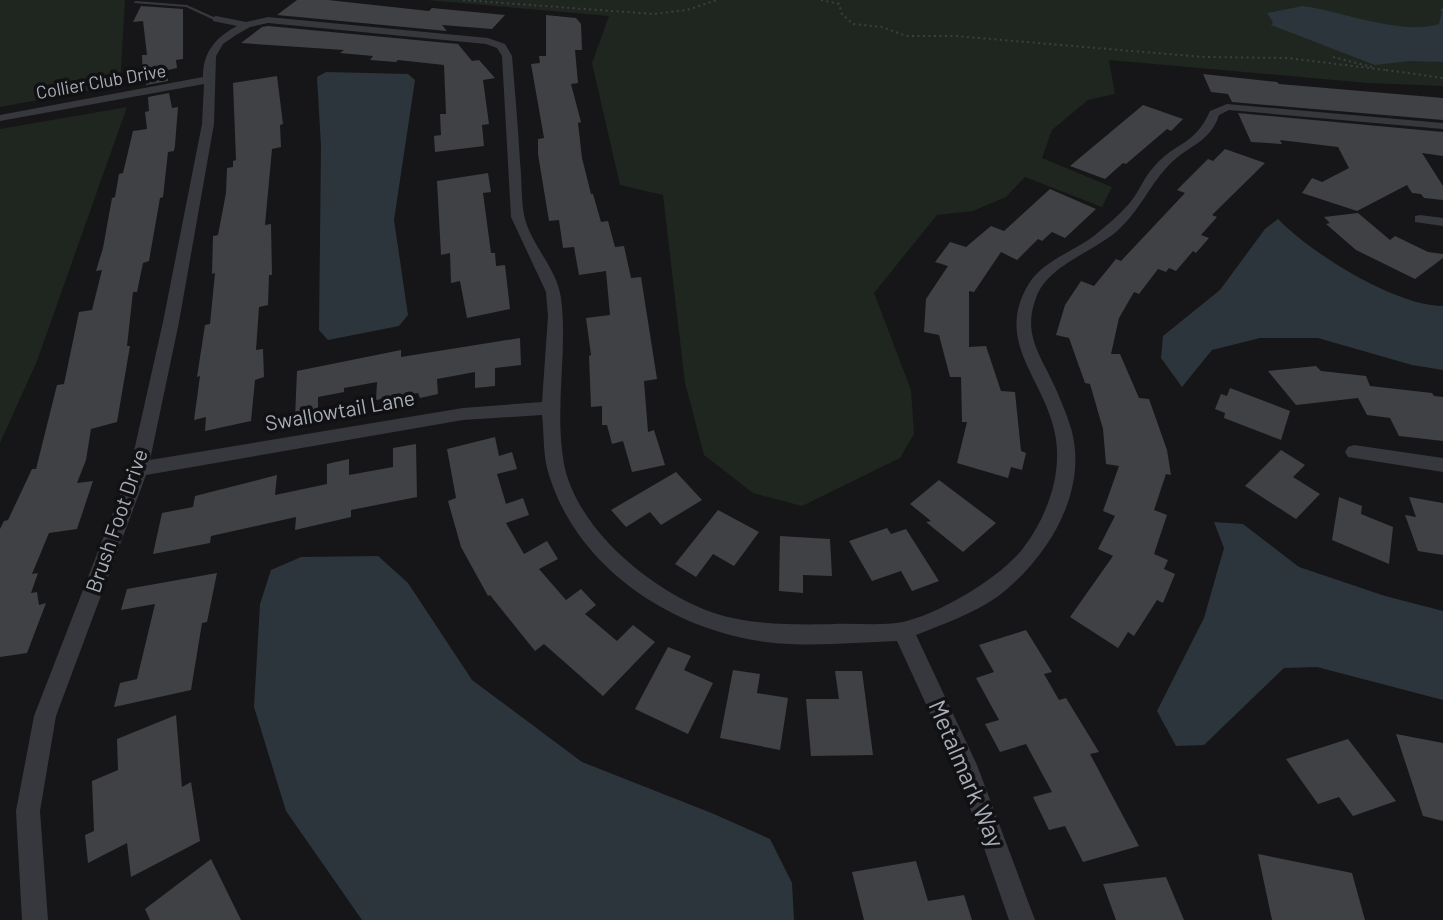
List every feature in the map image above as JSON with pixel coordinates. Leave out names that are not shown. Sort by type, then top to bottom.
[{"type":"street","points":[[216,19],[243,24],[268,20],[488,41],[501,46],[507,56],[518,217],[553,292],[555,316],[551,408],[556,467],[573,509],[606,554],[640,584],[712,622],[789,635],[855,635],[903,631],[961,607],[989,591],[1028,557],[1053,518],[1065,473],[1064,434],[1047,387],[1026,347],[1022,325],[1028,299],[1037,283],[1049,271],[1114,227],[1136,204],[1157,170],[1173,155],[1200,138],[1210,126],[1214,113],[1227,107],[1443,126]]},
{"type":"street","name":"Brush Foot Drive","points":[[33,919],[28,811],[45,716],[139,469],[171,322],[208,124],[209,55],[219,42],[243,24]]},
{"type":"street","points":[[501,46],[516,40]]},
{"type":"street","name":"Collier Club Drive","points":[[0,118],[207,80]]},
{"type":"street","points":[[1420,219],[1443,222]]},
{"type":"street","name":"Swallowtail Lane","points":[[139,469],[463,414],[551,408]]},
{"type":"street","points":[[1354,452],[1443,466]]},
{"type":"street","name":"Metalmark Way","points":[[903,631],[969,773],[1022,920]]},
{"type":"lane","points":[[136,2],[187,6],[216,19]]},
{"type":"path","points":[[463,0],[659,14],[687,10],[717,0]]},
{"type":"path","points":[[821,0],[839,4],[842,14],[853,24],[882,27],[903,36],[955,36],[1203,57],[1288,58],[1443,78]]},
{"type":"path","points":[[1334,57],[1385,70]]},
{"type":"shaded area","points":[[0,0],[125,0],[120,85],[0,107]]},
{"type":"shaded area","points":[[426,0],[1443,0],[1443,86],[1367,83],[1109,60],[1115,94],[1088,100],[1052,130],[1042,158],[1112,187],[1102,207],[1025,177],[1006,197],[973,211],[937,215],[874,293],[911,390],[914,434],[900,458],[802,506],[753,493],[704,455],[685,383],[663,195],[620,185],[592,63],[609,16]]},
{"type":"shaded area","points":[[1303,6],[1407,27],[1439,24],[1442,12],[1440,10],[1443,8],[1443,62],[1410,61],[1375,65],[1271,25],[1273,22],[1267,13]]},
{"type":"shaded area","points":[[326,72],[408,74],[415,80],[394,220],[408,315],[399,326],[328,340],[319,330],[321,146],[317,77]]},
{"type":"shaded area","points":[[127,107],[37,361],[0,443],[0,129]]},
{"type":"shaded area","points":[[1278,219],[1311,247],[1355,275],[1402,297],[1423,304],[1443,306],[1443,370],[1412,365],[1318,338],[1260,338],[1212,350],[1182,387],[1161,358],[1163,336],[1220,290],[1265,229]]},
{"type":"shaded area","points":[[1214,522],[1243,524],[1299,567],[1385,596],[1443,611],[1443,700],[1317,667],[1284,668],[1204,745],[1176,746],[1157,711],[1204,618],[1224,548]]},
{"type":"shaded area","points":[[378,556],[408,583],[472,680],[582,762],[770,839],[792,883],[794,920],[362,920],[286,811],[254,707],[260,604],[271,570],[301,557]]},
{"type":"building","points":[[297,0],[328,0],[429,11],[432,8],[505,15],[492,29],[442,25],[447,31],[277,15]]},
{"type":"building","points":[[141,6],[183,9],[183,59],[176,60],[177,68],[168,70],[168,81],[146,85],[146,81],[143,81],[142,55],[147,55],[143,21],[133,22]]},
{"type":"building","points":[[546,15],[576,18],[581,24],[582,50],[575,50],[578,83],[571,84],[581,122],[578,123],[582,158],[601,222],[608,221],[615,247],[624,246],[631,278],[641,277],[657,379],[644,381],[648,432],[654,430],[665,465],[632,472],[623,441],[612,444],[607,425],[602,425],[602,406],[591,407],[591,355],[586,318],[610,315],[606,271],[579,275],[574,247],[563,248],[559,220],[549,221],[538,154],[538,139],[544,138],[531,64],[540,63],[539,56],[546,56]]},
{"type":"building","points":[[262,27],[458,44],[472,61],[479,60],[495,78],[483,80],[489,124],[482,125],[484,146],[435,152],[434,136],[441,135],[440,114],[446,114],[444,65],[370,60],[373,56],[340,53],[344,50],[241,43]]},
{"type":"building","points":[[1203,74],[1279,84],[1443,98],[1443,120],[1232,102],[1228,94],[1211,92]]},
{"type":"building","points":[[277,76],[283,124],[280,125],[281,147],[272,149],[265,225],[271,224],[272,275],[269,275],[268,305],[259,307],[256,350],[263,349],[264,377],[255,380],[251,421],[205,431],[206,417],[194,420],[200,376],[197,377],[205,325],[210,324],[215,273],[212,274],[213,236],[218,235],[226,193],[227,168],[233,167],[233,161],[236,160],[233,83]]},
{"type":"building","points":[[169,93],[172,108],[178,107],[175,145],[174,151],[168,152],[163,197],[160,198],[149,261],[143,263],[137,292],[133,292],[127,346],[130,346],[117,422],[91,429],[86,460],[77,483],[93,481],[77,529],[49,533],[32,574],[38,573],[31,593],[37,592],[39,605],[46,603],[27,653],[0,657],[0,529],[4,521],[8,520],[32,469],[36,469],[57,385],[64,384],[79,312],[92,310],[102,270],[96,271],[112,198],[115,197],[119,174],[123,173],[133,131],[147,129],[145,112],[149,111],[148,97]]},
{"type":"building","points":[[1143,105],[1183,119],[1171,131],[1167,129],[1105,179],[1070,166]]},
{"type":"building","points":[[1238,113],[1443,132],[1443,156],[1422,153],[1443,186],[1443,200],[1424,198],[1421,194],[1412,193],[1407,185],[1357,211],[1302,193],[1312,178],[1322,182],[1349,168],[1338,147],[1280,140],[1282,144],[1251,142]]},
{"type":"building","points":[[1225,149],[1265,163],[1212,215],[1217,217],[1201,235],[1209,238],[1196,253],[1193,251],[1176,271],[1169,268],[1166,272],[1158,269],[1139,294],[1134,292],[1119,318],[1111,354],[1120,354],[1139,398],[1149,399],[1167,450],[1171,475],[1166,474],[1154,510],[1167,515],[1154,554],[1168,560],[1164,569],[1175,574],[1163,603],[1157,600],[1134,636],[1128,632],[1118,648],[1070,617],[1113,556],[1098,549],[1115,516],[1103,511],[1119,466],[1106,464],[1103,429],[1090,384],[1085,383],[1069,338],[1056,335],[1065,305],[1081,281],[1094,286],[1116,259],[1121,261],[1185,193],[1177,190],[1208,159],[1213,161]]},
{"type":"building","points":[[488,173],[491,192],[483,193],[491,253],[495,253],[496,266],[505,265],[510,309],[467,318],[460,281],[451,283],[450,253],[441,255],[437,181]]},
{"type":"building","points":[[1050,189],[1096,209],[1065,238],[1052,232],[1042,241],[1038,239],[1017,260],[1001,252],[974,292],[969,291],[969,347],[986,346],[1001,391],[1015,392],[1021,451],[1026,453],[1022,470],[1011,467],[1008,478],[957,463],[967,422],[962,422],[961,377],[950,377],[939,335],[924,332],[926,299],[948,266],[935,262],[950,242],[966,247],[991,226],[1004,231]]},
{"type":"building","points":[[1358,213],[1390,240],[1395,236],[1428,252],[1443,254],[1443,258],[1415,279],[1356,250],[1326,224],[1330,223],[1324,217]]},
{"type":"building","points":[[520,338],[521,365],[495,368],[495,386],[475,388],[475,372],[437,379],[438,394],[420,398],[418,393],[376,400],[377,382],[344,388],[344,392],[318,397],[318,414],[295,418],[297,371],[401,350],[401,357]]},
{"type":"building","points":[[1316,366],[1321,371],[1366,376],[1370,386],[1432,393],[1434,396],[1443,397],[1443,441],[1399,436],[1390,418],[1367,415],[1358,398],[1296,405],[1268,371]]},
{"type":"building","points":[[1230,388],[1290,411],[1281,440],[1224,418],[1225,413],[1215,409],[1221,394],[1227,396]]},
{"type":"building","points":[[495,437],[499,456],[512,452],[517,469],[497,474],[506,504],[523,498],[529,515],[506,523],[524,554],[547,541],[558,559],[539,569],[566,600],[581,589],[596,605],[585,614],[617,641],[633,625],[655,642],[603,696],[544,644],[535,651],[490,595],[488,596],[461,547],[448,501],[456,498],[447,449]]},
{"type":"building","points":[[416,444],[417,497],[351,510],[351,517],[295,530],[296,517],[211,536],[210,543],[153,554],[162,513],[193,507],[195,496],[277,475],[275,495],[327,484],[327,464],[349,459],[349,475],[393,467],[393,448]]},
{"type":"building","points":[[1281,450],[1305,465],[1293,477],[1320,494],[1296,519],[1245,486]]},
{"type":"building","points":[[676,472],[702,500],[661,525],[650,512],[626,527],[611,510]]},
{"type":"building","points":[[939,480],[996,523],[963,552],[926,522],[931,521],[910,504]]},
{"type":"building","points":[[1339,497],[1362,506],[1361,514],[1393,527],[1389,564],[1332,540]]},
{"type":"building","points":[[1409,497],[1443,503],[1443,555],[1418,551],[1405,515],[1416,517]]},
{"type":"building","points":[[718,510],[759,532],[734,566],[713,554],[696,577],[675,564]]},
{"type":"building","points":[[887,528],[891,534],[906,529],[939,581],[912,591],[901,571],[872,581],[849,541]]},
{"type":"building","points":[[780,536],[830,539],[832,576],[803,575],[803,593],[779,591]]},
{"type":"building","points":[[217,573],[207,622],[202,623],[191,690],[114,707],[120,683],[137,679],[155,604],[121,610],[127,589]]},
{"type":"building","points":[[1026,630],[1052,672],[1044,674],[1059,700],[1066,698],[1099,752],[1090,754],[1139,846],[1083,862],[1065,826],[1049,830],[1033,797],[1052,792],[1026,744],[1000,752],[985,724],[999,720],[976,678],[994,672],[979,645]]},
{"type":"building","points":[[668,647],[691,656],[684,670],[713,683],[688,734],[635,709]]},
{"type":"building","points":[[733,670],[760,674],[757,693],[788,698],[780,750],[720,738]]},
{"type":"building","points":[[835,671],[862,671],[873,755],[811,756],[806,699],[839,699]]},
{"type":"building","points":[[176,715],[182,787],[191,782],[200,841],[131,877],[127,843],[88,863],[85,835],[94,831],[92,781],[118,770],[117,739]]},
{"type":"building","points":[[1396,734],[1443,743],[1443,821],[1423,816]]},
{"type":"building","points":[[1348,739],[1396,801],[1353,816],[1339,797],[1318,804],[1286,759]]},
{"type":"building","points":[[1258,854],[1352,873],[1365,920],[1272,920]]},
{"type":"building","points":[[211,859],[241,920],[150,920],[145,909]]},
{"type":"building","points":[[916,861],[928,901],[964,895],[972,920],[864,920],[852,872]]},
{"type":"building","points":[[1166,877],[1184,920],[1116,920],[1103,884]]}]
